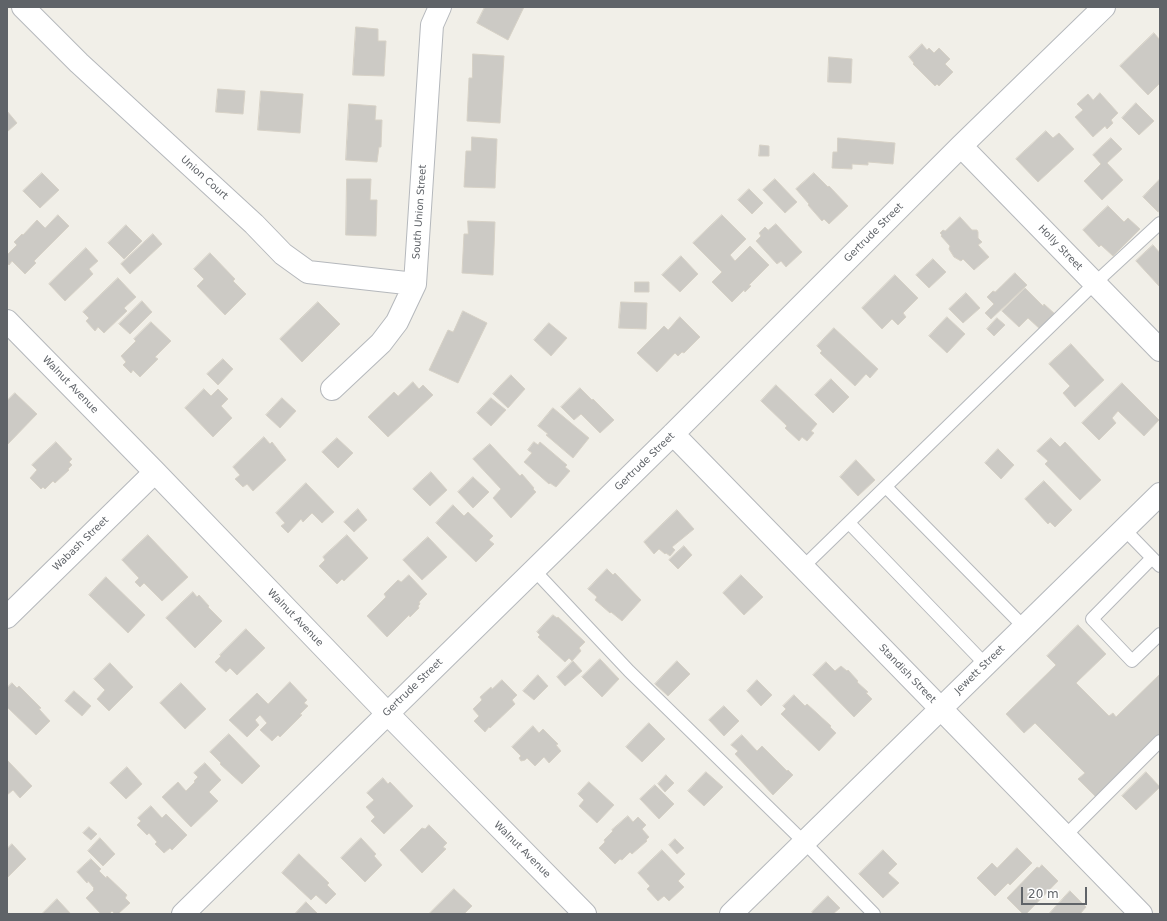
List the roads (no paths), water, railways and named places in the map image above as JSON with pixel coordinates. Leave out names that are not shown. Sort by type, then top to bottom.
[{"type":"street","name":"Union Court","points":[[24,7],[79,63],[220,192],[283,254],[308,272],[415,284]]},
{"type":"street","name":"South Union Street","points":[[332,389],[381,343],[397,322],[415,284],[432,25],[440,7]]},
{"type":"street","name":"Gertrude Street","points":[[183,914],[673,434],[960,146],[1104,7]]},
{"type":"street","name":"Holly Street","points":[[960,146],[1160,350]]},
{"type":"street","name":"Walnut Avenue","points":[[7,321],[387,713],[585,914]]},
{"type":"street","name":"Standish Street","points":[[673,434],[1141,914]]},
{"type":"street","name":"Wabash Street","points":[[7,617],[155,472]]},
{"type":"street","name":"Jewett Street","points":[[731,914],[1160,494]]},
{"type":"lane","points":[[803,567],[1095,283],[1160,224]]},
{"type":"lane","points":[[886,487],[1024,627]]},
{"type":"lane","points":[[849,523],[986,664]]},
{"type":"lane","points":[[1124,529],[1156,562],[1092,619],[1132,662],[1160,634]]},
{"type":"lane","points":[[534,570],[630,671],[804,842],[874,914]]},
{"type":"lane","points":[[1065,836],[1160,741]]}]
